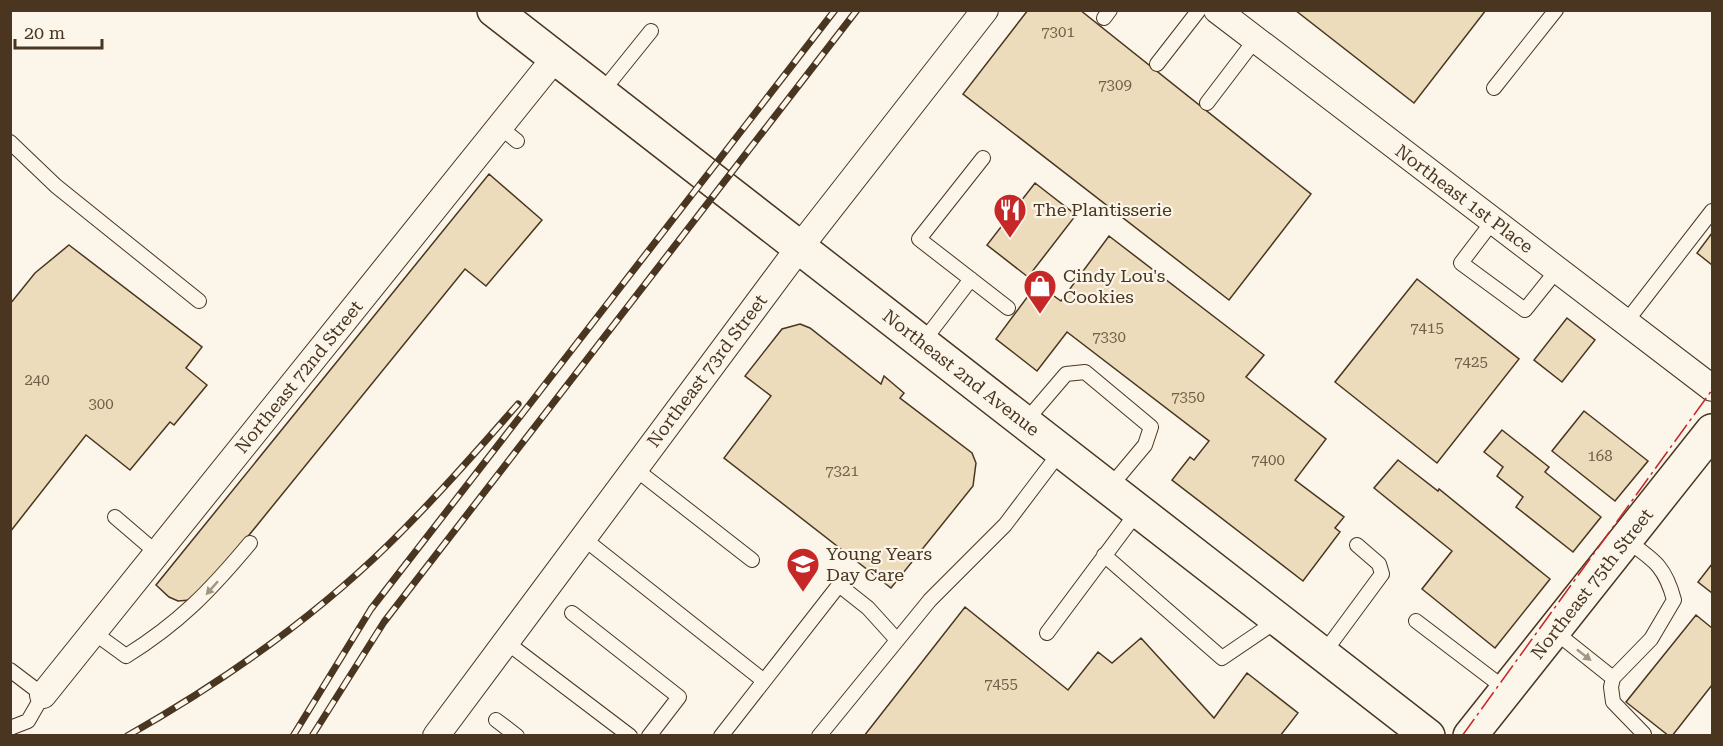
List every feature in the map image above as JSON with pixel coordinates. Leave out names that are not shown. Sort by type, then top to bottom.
[{"type":"main road","name":"Northeast 2nd Avenue","points":[[494,10],[1428,735]]},
{"type":"main road","name":"Northeast 75th Street","points":[[1470,735],[1508,691],[1626,540],[1708,447]]},
{"type":"street","name":"Northeast 73rd Street","points":[[436,735],[799,248],[985,10]]},
{"type":"street","name":"Northeast 1st Place","points":[[1217,10],[1713,388]]},
{"type":"street","name":"Northeast 72nd Street","points":[[43,695],[157,553],[509,135],[555,58]]},
{"type":"lane","points":[[1157,64],[1199,10]]},
{"type":"lane","points":[[1494,88],[1556,10]]},
{"type":"lane","points":[[601,93],[651,32]]},
{"type":"lane","points":[[1207,103],[1255,40]]},
{"type":"lane","points":[[10,142],[56,186],[199,301]]},
{"type":"lane","points":[[983,158],[920,239],[1008,308]]},
{"type":"lane","points":[[1626,322],[1713,211]]},
{"type":"lane","points":[[1493,221],[1461,264],[1525,310],[1557,270]]},
{"type":"lane","points":[[922,343],[971,279]]},
{"type":"lane","points":[[1024,423],[1066,374],[1085,372],[1151,427],[1144,445],[1109,488]]},
{"type":"lane","points":[[819,735],[930,600],[1005,525],[1061,451]]},
{"type":"lane","points":[[634,468],[752,560]]},
{"type":"lane","points":[[1047,633],[1138,511]]},
{"type":"lane","points":[[115,517],[157,553]]},
{"type":"lane","points":[[583,538],[764,681]]},
{"type":"lane","points":[[1626,540],[1652,558],[1668,577],[1674,600],[1651,639],[1613,678],[1611,687],[1614,702],[1644,734]]},
{"type":"lane","points":[[93,632],[126,656],[164,633],[208,593],[250,543]]},
{"type":"lane","points":[[1323,654],[1382,574],[1379,564],[1357,545]]},
{"type":"lane","points":[[1104,555],[1222,658],[1278,620]]},
{"type":"lane","points":[[721,735],[839,585],[868,608],[897,639]]},
{"type":"lane","points":[[572,612],[679,697],[649,735]]},
{"type":"lane","points":[[1416,621],[1508,691]]},
{"type":"lane","points":[[1554,632],[1613,678]]},
{"type":"lane","points":[[506,642],[630,735]]},
{"type":"lane","points":[[10,670],[43,695],[28,721],[10,728]]},
{"type":"lane","points":[[496,720],[517,735]]},
{"type":"building","points":[[1028,10],[1080,10],[1311,194],[1229,300],[963,94]]},
{"type":"building","points":[[1295,10],[1486,10],[1414,103]]},
{"type":"building","points":[[489,174],[542,220],[486,286],[465,269],[202,593],[190,600],[178,601],[169,597],[156,585]]},
{"type":"building","points":[[1035,183],[1076,215],[1028,277],[987,245]]},
{"type":"building","points":[[1712,233],[1712,265],[1697,253]]},
{"type":"building","points":[[1109,236],[1264,355],[1246,377],[1326,439],[1295,480],[1344,517],[1335,528],[1340,532],[1303,581],[1172,480],[1190,457],[1194,460],[1209,441],[1067,332],[1037,371],[996,339],[1037,284],[1061,301]]},
{"type":"building","points":[[69,245],[202,347],[186,368],[207,385],[174,425],[170,422],[130,470],[86,435],[10,532],[10,304],[35,273]]},
{"type":"building","points":[[1417,279],[1519,359],[1437,463],[1335,382]]},
{"type":"building","points":[[1567,318],[1595,340],[1562,382],[1534,360]]},
{"type":"building","points":[[800,324],[810,328],[881,384],[884,376],[904,393],[900,398],[972,453],[976,463],[973,486],[891,588],[724,458],[771,396],[745,376],[782,329]]},
{"type":"building","points":[[1584,411],[1648,461],[1615,501],[1552,451]]},
{"type":"building","points":[[1502,430],[1549,467],[1545,472],[1601,517],[1573,552],[1516,507],[1523,497],[1497,476],[1503,467],[1484,452]]},
{"type":"building","points":[[1398,460],[1438,491],[1439,489],[1550,579],[1495,648],[1422,589],[1452,551],[1374,488]]},
{"type":"building","points":[[1712,564],[1712,593],[1698,582]]},
{"type":"building","points":[[965,607],[1068,690],[1098,652],[1112,663],[1141,638],[1214,718],[1247,673],[1298,713],[1280,736],[864,736]]},
{"type":"building","points":[[1696,615],[1712,628],[1712,685],[1672,736],[1669,736],[1626,702]]},
{"type":"railway","points":[[293,736],[371,609],[835,10]]},
{"type":"railway","points":[[312,736],[384,622],[857,10]]},
{"type":"railway","points":[[127,736],[197,694],[264,649],[359,573],[455,476],[518,404]]},
{"type":"power","points":[[1462,736],[1712,390]]},
{"type":"place","name":"The Plantisserie","points":[[1010,239]]},
{"type":"place","name":"Cindy Lou's Cookies","points":[[1040,315]]},
{"type":"place","name":"Young Years Day Care","points":[[803,593]]}]
